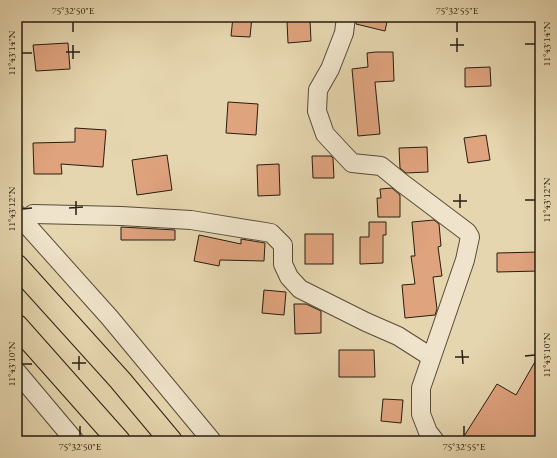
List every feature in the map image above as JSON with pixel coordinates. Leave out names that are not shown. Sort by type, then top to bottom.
[{"type":"highway","points":[[17,266],[120,380],[171,441]]},
{"type":"highway","points":[[17,326],[118,441]]},
{"type":"street","points":[[346,17],[344,33],[330,69],[318,90],[317,111],[325,134],[352,163],[381,166],[467,232],[470,237],[465,260],[421,388],[421,414],[428,432],[435,441]]},
{"type":"street","points":[[25,214],[122,216],[183,220],[271,232],[283,245],[283,264],[289,277],[300,289],[366,322],[398,336],[431,357]]},
{"type":"street","points":[[25,214],[212,441]]},
{"type":"street","points":[[17,372],[75,441]]},
{"type":"building","points":[[233,17],[252,17],[250,37],[231,36]]},
{"type":"building","points":[[356,17],[388,17],[385,31],[356,24]]},
{"type":"building","points":[[310,20],[311,41],[288,43],[287,21]]},
{"type":"building","points":[[68,43],[70,69],[36,71],[33,45]]},
{"type":"building","points":[[393,52],[394,81],[375,82],[380,134],[358,136],[352,69],[368,67],[367,53]]},
{"type":"building","points":[[490,67],[491,86],[465,87],[465,68]]},
{"type":"building","points":[[228,102],[258,104],[256,135],[226,133]]},
{"type":"building","points":[[75,128],[106,130],[103,167],[61,164],[62,174],[34,174],[33,143],[75,142]]},
{"type":"building","points":[[486,135],[490,160],[468,163],[464,138]]},
{"type":"building","points":[[427,147],[428,172],[406,173],[400,168],[399,148]]},
{"type":"building","points":[[167,155],[172,190],[137,195],[132,160]]},
{"type":"building","points":[[312,156],[331,156],[333,158],[334,178],[313,178]]},
{"type":"building","points":[[279,164],[280,195],[258,196],[257,165]]},
{"type":"building","points":[[392,188],[400,195],[400,217],[378,217],[377,198],[381,198],[380,189]]},
{"type":"building","points":[[434,220],[439,224],[441,246],[438,247],[442,276],[433,277],[437,309],[435,315],[405,318],[402,285],[415,284],[411,256],[415,256],[412,222]]},
{"type":"building","points":[[369,222],[386,222],[386,235],[383,235],[383,263],[360,264],[360,237],[369,237]]},
{"type":"building","points":[[121,227],[175,230],[175,240],[121,240]]},
{"type":"building","points":[[305,234],[333,234],[333,264],[305,264]]},
{"type":"building","points":[[199,235],[241,244],[241,239],[265,243],[264,261],[220,260],[219,266],[194,261]]},
{"type":"building","points":[[540,252],[540,271],[497,272],[497,253]]},
{"type":"building","points":[[264,290],[286,292],[284,315],[262,313]]},
{"type":"building","points":[[294,304],[306,304],[321,311],[321,333],[295,334]]},
{"type":"building","points":[[339,350],[374,350],[375,377],[339,377]]},
{"type":"building","points":[[540,353],[540,441],[461,441],[497,384],[516,395]]},
{"type":"building","points":[[383,399],[403,400],[401,423],[381,421]]}]
